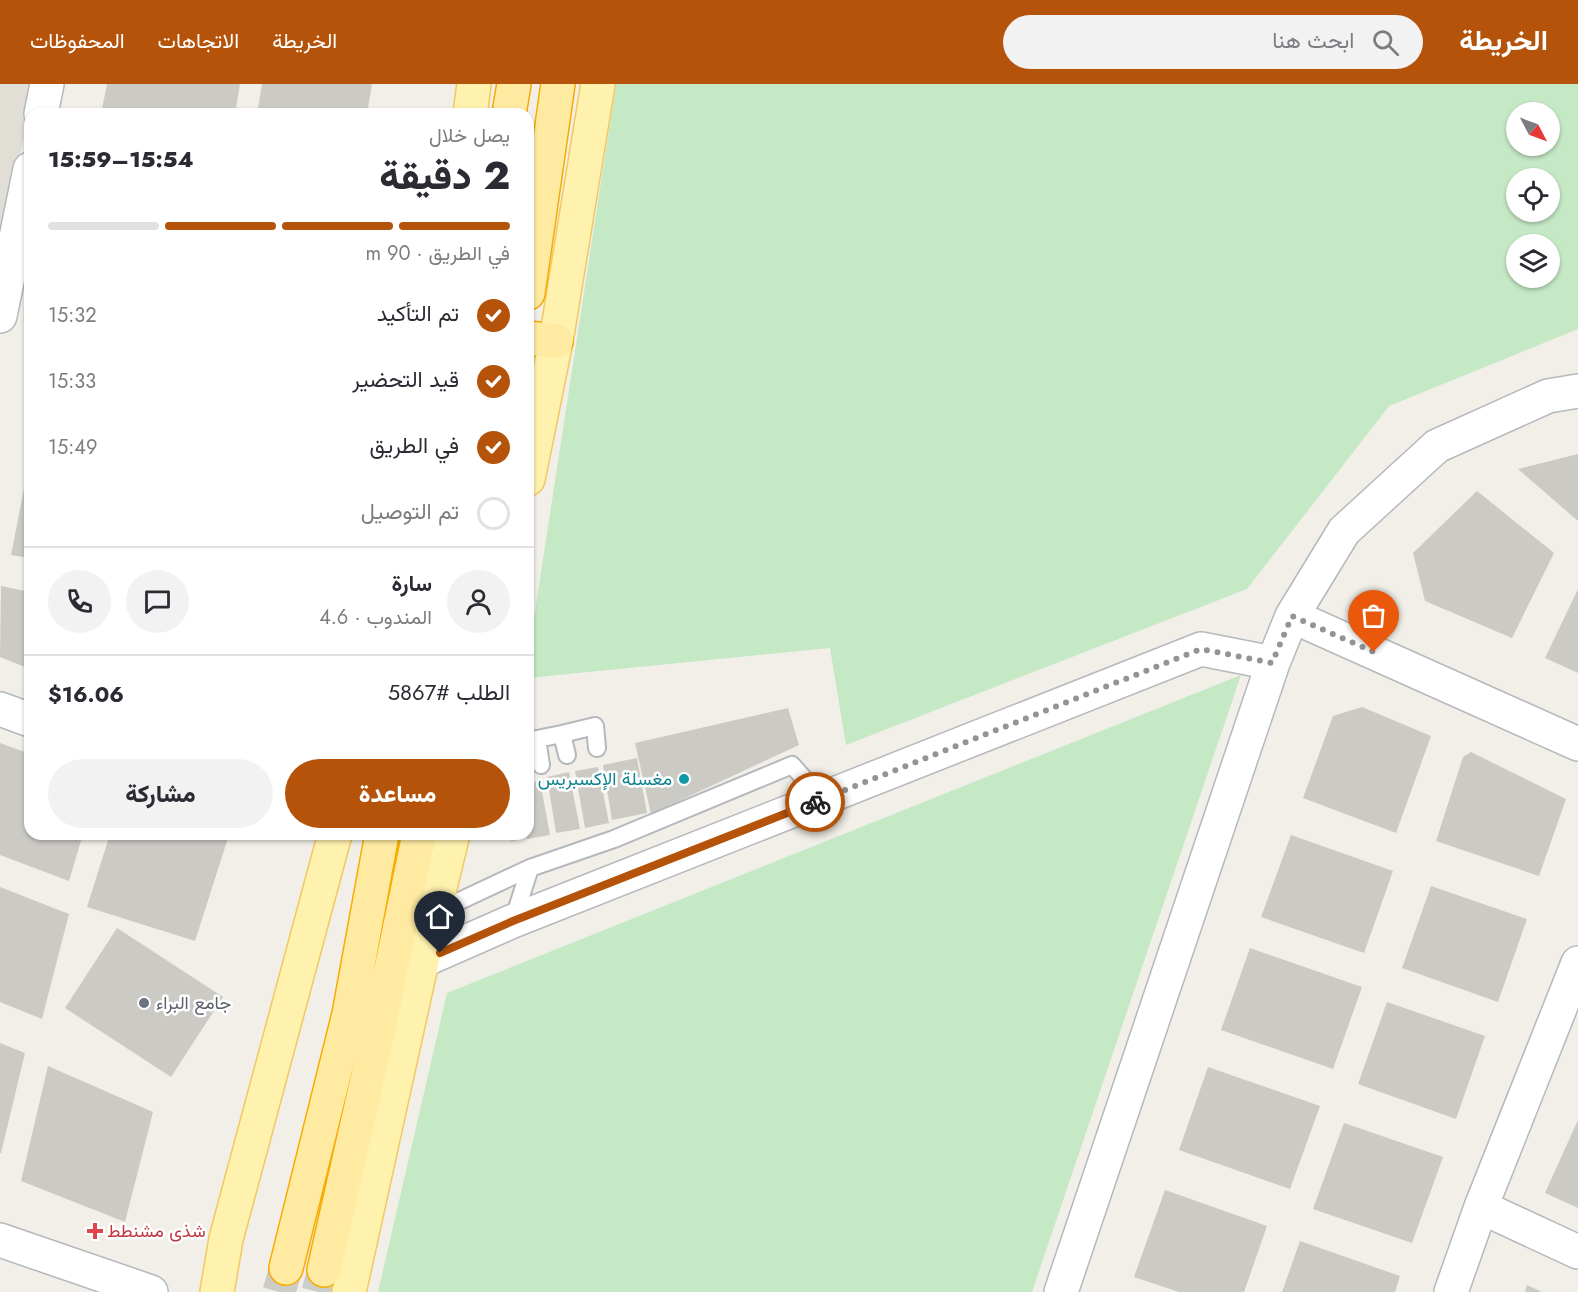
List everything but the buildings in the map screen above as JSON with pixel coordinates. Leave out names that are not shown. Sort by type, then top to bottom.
[{"type":"highway","points":[[510,108],[513,84]]},
{"type":"highway","points":[[534,252],[558,84]]},
{"type":"highway","points":[[286,1268],[349,1014],[381,840]]},
{"type":"highway","points":[[324,1270],[379,1027],[418,840]]},
{"type":"main road","points":[[471,108],[474,84]]},
{"type":"main road","points":[[534,419],[542,340],[598,84]]},
{"type":"main road","points":[[217,1292],[229,1228],[333,840]]},
{"type":"main road","points":[[349,1292],[422,960],[452,840]]},
{"type":"street","points":[[42,108],[47,84]]},
{"type":"street","points":[[0,316],[24,198]]},
{"type":"street","points":[[1061,1292],[1272,663],[1292,616],[1344,531],[1437,446],[1548,396],[1578,391]]},
{"type":"street","points":[[1292,616],[1578,744]]},
{"type":"street","points":[[422,960],[513,921],[1201,649],[1272,663]]},
{"type":"street","points":[[0,709],[24,718]]},
{"type":"street","points":[[1451,1292],[1481,1207],[1578,963]]},
{"type":"street","points":[[1481,1207],[1578,1252]]},
{"type":"street","points":[[0,1240],[151,1292]]},
{"type":"lane","points":[[534,741],[595,726],[597,748]]},
{"type":"lane","points":[[562,734],[567,755]]},
{"type":"lane","points":[[534,744],[541,765]]},
{"type":"lane","points":[[434,913],[530,868],[614,839],[792,765],[822,799]]},
{"type":"lane","points":[[513,921],[530,868]]},
{"type":"shaded area","points":[[0,84],[36,84],[30,108],[24,108],[24,136],[0,241]]},
{"type":"green space","points":[[616,84],[1578,84],[1578,329],[1389,406],[1247,589],[846,745],[830,648],[534,677],[534,618]]},
{"type":"green space","points":[[1241,675],[1032,1292],[378,1292],[447,993]]},
{"type":"tunnel","points":[[279,1292],[286,1268]]},
{"type":"tunnel","points":[[318,1292],[324,1270]]},
{"type":"way so far","points":[[815,802],[1201,649],[1272,663],[1292,616],[1374,652]]},
{"type":"place","name":"مغسلة الإكسبريس","points":[[684,779]]},
{"type":"place","name":"جامع البراء","points":[[144,1003]]},
{"type":"place","name":"شذى مشنطط","points":[[95,1231]]},
{"type":"route","points":[[440,953],[513,921],[815,802]]}]
